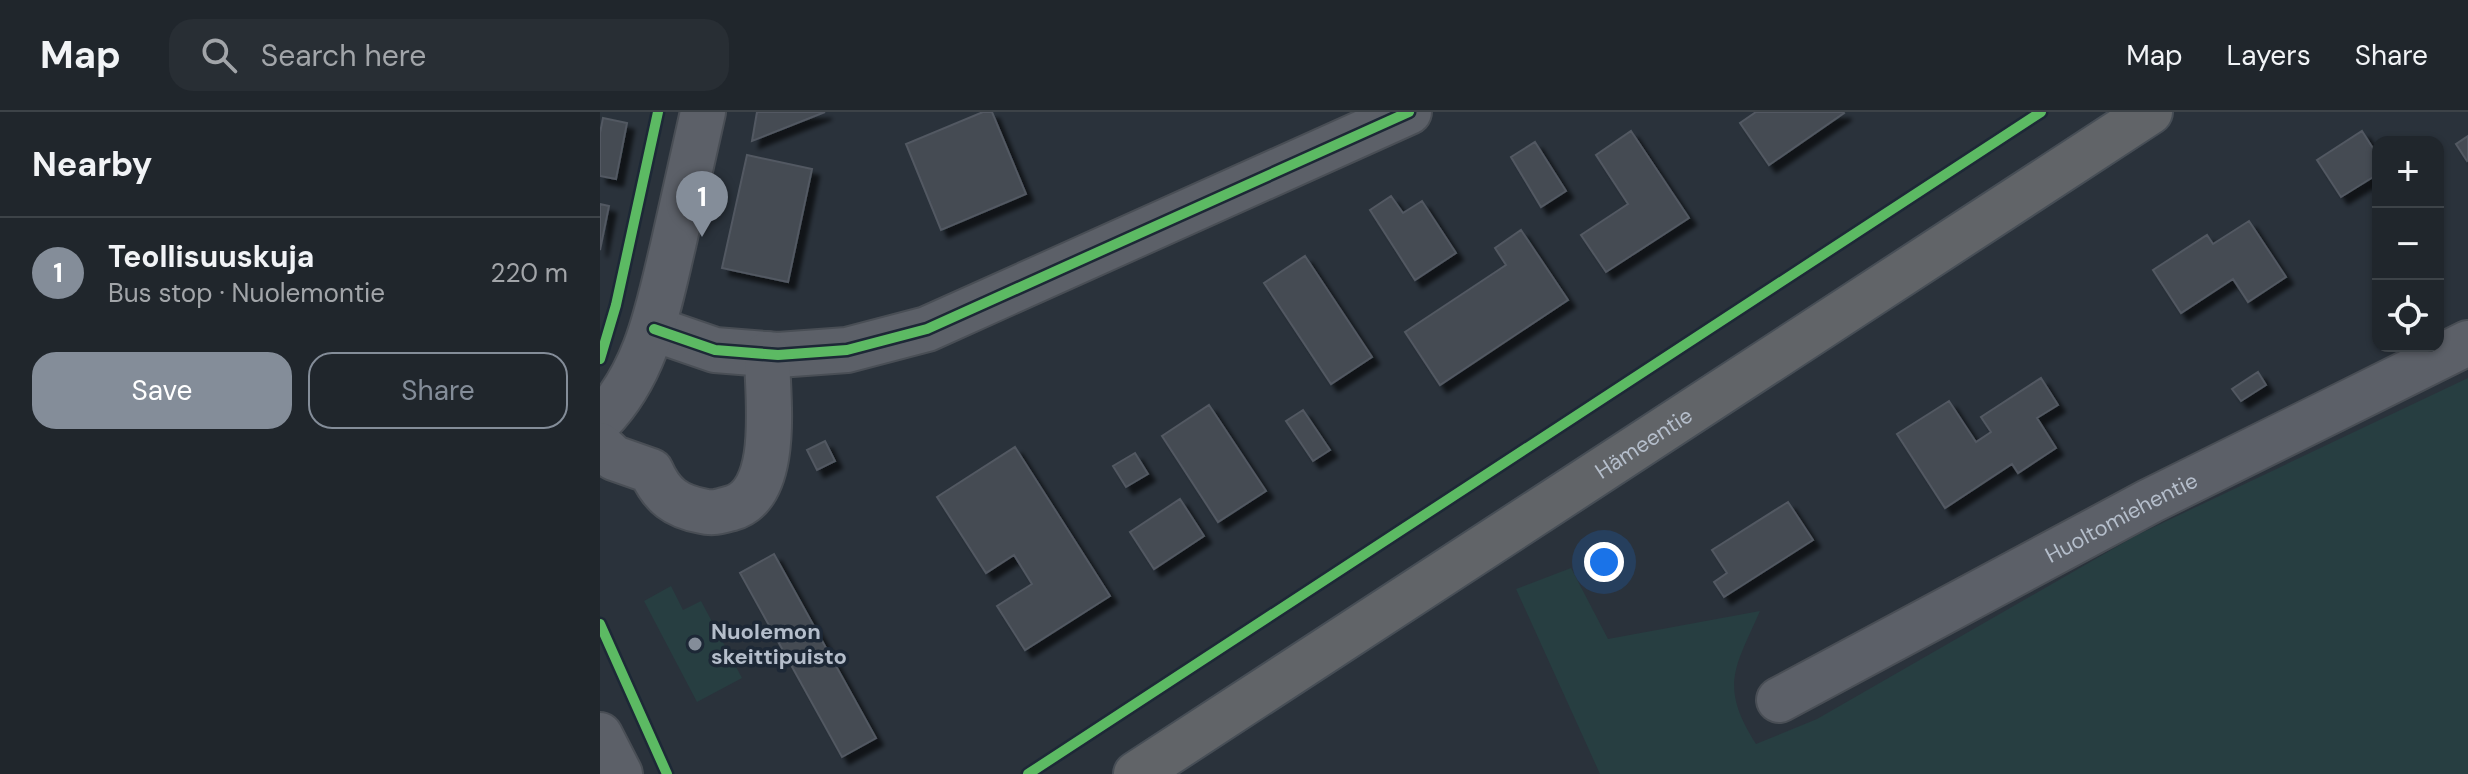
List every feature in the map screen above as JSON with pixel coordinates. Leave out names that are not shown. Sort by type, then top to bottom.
[{"type":"highway","name":"Hämeentie","points":[[1136,774],[2150,112]]},
{"type":"street","points":[[600,421],[634,377],[654,329],[703,112]]},
{"type":"street","points":[[654,329],[715,350],[767,354],[847,350],[927,329],[1409,112]]},
{"type":"street","name":"Huoltomiehentie","points":[[1779,700],[2150,501],[2468,343]]},
{"type":"street","points":[[600,445],[614,458],[651,471],[658,488],[685,507],[714,514],[743,505],[760,484],[767,460],[767,354]]},
{"type":"street","points":[[600,735],[620,774]]},
{"type":"green space","points":[[2468,378],[2468,774],[1600,774],[1516,589],[1571,568],[1608,639],[1760,611],[1738,663],[1734,691],[1745,724],[1756,744],[1817,719],[2137,535]]},
{"type":"green space","name":"Nuolemon skeittipuisto","points":[[671,586],[683,610],[701,601],[742,678],[697,702],[644,601]]},
{"type":"building","points":[[757,112],[825,112],[752,141]]},
{"type":"building","points":[[983,112],[992,112],[1026,194],[941,230],[906,144]]},
{"type":"building","points":[[1756,112],[1844,113],[1769,165],[1740,123]]},
{"type":"building","points":[[603,118],[627,123],[616,179],[600,176]]},
{"type":"building","points":[[1631,131],[1689,218],[1606,272],[1581,235],[1628,204],[1596,155]]},
{"type":"building","points":[[2362,131],[2372,147],[2372,178],[2341,197],[2317,160]]},
{"type":"building","points":[[2468,136],[2468,160],[2467,161],[2456,144]]},
{"type":"building","points":[[1535,142],[1566,191],[1541,207],[1511,157]]},
{"type":"building","points":[[747,155],[812,169],[788,282],[722,268]]},
{"type":"building","points":[[1391,196],[1403,213],[1422,201],[1456,253],[1415,280],[1370,210]]},
{"type":"building","points":[[600,204],[609,206],[600,250]]},
{"type":"building","points":[[2249,221],[2286,277],[2248,302],[2233,279],[2181,313],[2153,270],[2207,235],[2213,244]]},
{"type":"building","points":[[1521,230],[1568,300],[1440,385],[1405,332],[1506,265],[1495,248]]},
{"type":"building","points":[[1305,256],[1372,357],[1331,384],[1264,283]]},
{"type":"building","points":[[2258,372],[2266,385],[2241,401],[2232,389]]},
{"type":"building","points":[[2041,378],[2058,405],[2037,418],[2056,448],[2018,473],[2012,464],[1945,508],[1897,434],[1949,401],[1976,442],[1991,432],[1981,417]]},
{"type":"building","points":[[1209,405],[1266,491],[1218,522],[1162,436]]},
{"type":"building","points":[[1303,410],[1330,450],[1313,461],[1286,421]]},
{"type":"building","points":[[825,441],[835,461],[817,470],[807,450]]},
{"type":"building","points":[[1015,447],[1110,596],[1025,650],[997,606],[1032,584],[1014,555],[986,573],[937,497]]},
{"type":"building","points":[[1135,453],[1148,474],[1126,487],[1113,466]]},
{"type":"building","points":[[1180,499],[1204,536],[1154,569],[1130,532]]},
{"type":"building","points":[[1788,502],[1813,540],[1724,597],[1714,582],[1727,573],[1712,550]]},
{"type":"building","points":[[774,554],[876,738],[842,757],[740,573]]},
{"type":"cycle path","points":[[600,359],[616,305],[658,112]]},
{"type":"cycle path","points":[[654,329],[715,350],[778,355],[847,350],[927,329],[1409,112]]},
{"type":"cycle path","points":[[1028,774],[2041,112]]},
{"type":"cycle path","points":[[600,624],[667,774]]},
{"type":"place","name":"Teollisuuskuja","points":[[702,237]]},
{"type":"place","name":"Nuolemon skeittipuisto","points":[[695,644]]}]
